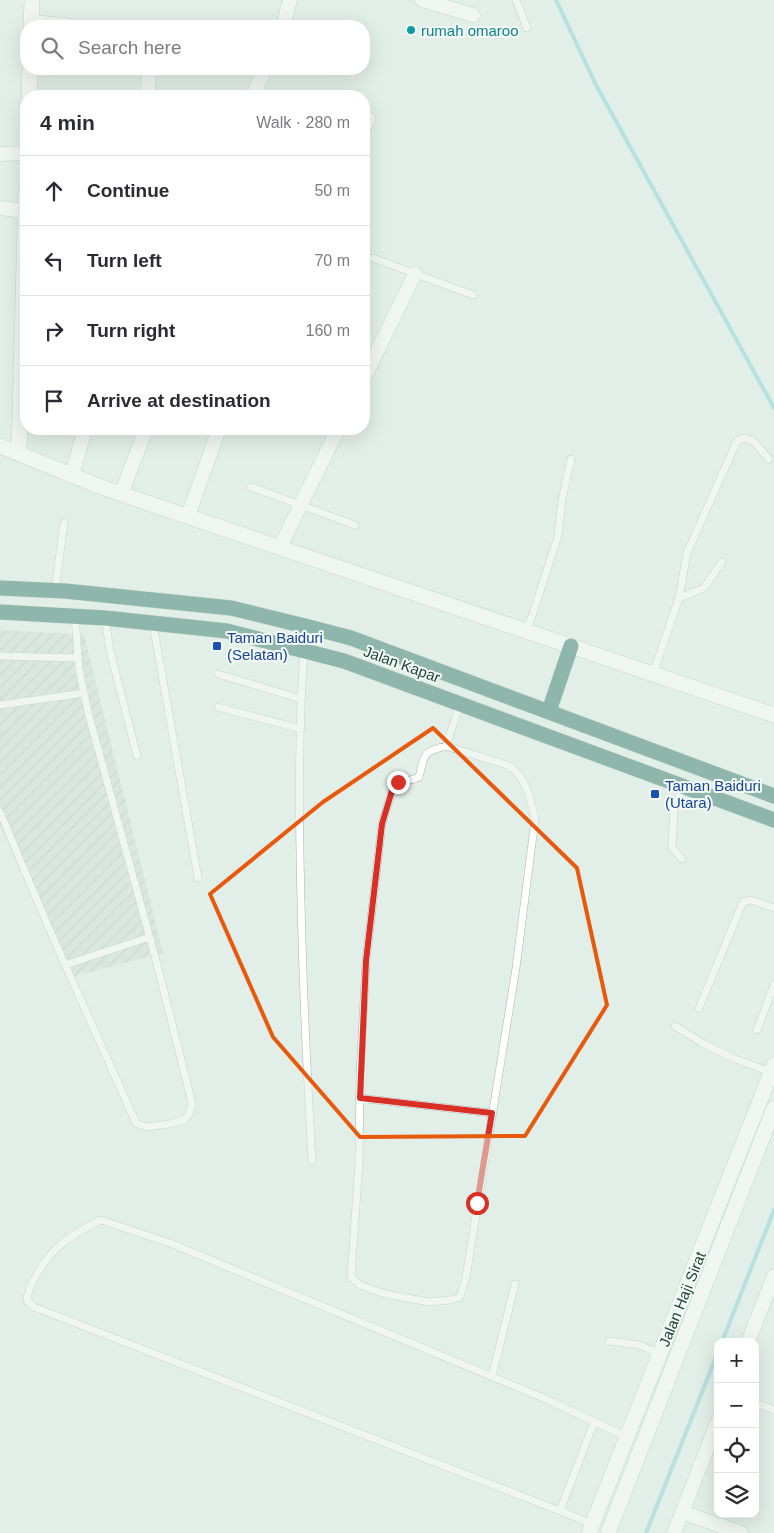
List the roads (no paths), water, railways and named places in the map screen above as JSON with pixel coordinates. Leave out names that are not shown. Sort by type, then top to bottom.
[{"type":"highway","name":"Jalan Kapar","points":[[0,588],[55,591],[231,608],[351,638],[774,796]]},
{"type":"highway","name":"Jalan Kapar","points":[[0,612],[105,618],[227,631],[344,661],[774,820]]},
{"type":"highway","points":[[549,711],[571,646]]},
{"type":"highway","points":[[683,787],[691,765]]},
{"type":"street","points":[[32,0],[32,20]]},
{"type":"street","points":[[285,20],[290,0]]},
{"type":"street","points":[[422,0],[472,15]]},
{"type":"street","points":[[29,90],[30,75]]},
{"type":"street","points":[[148,90],[149,75]]},
{"type":"street","points":[[255,90],[262,75]]},
{"type":"street","points":[[0,154],[20,153]]},
{"type":"street","points":[[0,208],[20,210]]},
{"type":"street","points":[[370,366],[415,274]]},
{"type":"street","points":[[19,453],[20,418]]},
{"type":"street","points":[[72,475],[83,435]]},
{"type":"street","points":[[121,494],[144,435]]},
{"type":"street","points":[[188,516],[217,435]]},
{"type":"street","points":[[280,547],[335,435]]},
{"type":"street","points":[[0,446],[121,494],[774,715]]},
{"type":"street","name":"Jalan Haji Sirat","points":[[591,1529],[773,1069]]},
{"type":"street","name":"Jalan Haji Sirat","points":[[608,1533],[774,1108]]},
{"type":"street","points":[[750,1338],[774,1276]]},
{"type":"street","points":[[674,1533],[715,1428]]},
{"type":"street","points":[[682,1512],[741,1533]]},
{"type":"lane","points":[[516,0],[527,28]]},
{"type":"lane","points":[[372,258],[473,295]]},
{"type":"lane","points":[[653,674],[679,598],[686,553],[737,441],[744,438],[753,441],[769,459]]},
{"type":"lane","points":[[526,631],[558,536],[562,500],[571,458]]},
{"type":"lane","points":[[251,487],[355,525]]},
{"type":"lane","points":[[55,591],[64,523]]},
{"type":"lane","points":[[679,598],[704,588],[722,562]]},
{"type":"lane","points":[[0,812],[65,965],[136,1122],[146,1127],[184,1120],[189,1114],[192,1103],[150,937],[88,712],[79,658],[75,616]]},
{"type":"lane","points":[[105,618],[110,651],[137,756]]},
{"type":"lane","points":[[153,624],[198,878]]},
{"type":"lane","points":[[304,651],[300,729],[300,842],[302,944],[312,1160]]},
{"type":"lane","points":[[0,656],[79,658]]},
{"type":"lane","points":[[218,674],[301,699]]},
{"type":"lane","points":[[0,705],[84,693]]},
{"type":"lane","points":[[446,746],[460,704]]},
{"type":"lane","points":[[218,707],[300,729]]},
{"type":"lane","points":[[446,746],[510,766],[518,772],[526,785],[531,798],[535,820],[516,968],[466,1277],[460,1297],[429,1302],[385,1294],[360,1285],[351,1276],[359,1163],[360,1098],[366,961],[382,824],[394,784],[419,777],[425,755],[430,750],[446,746]]},
{"type":"lane","points":[[682,859],[672,848],[672,836],[674,809],[683,787]]},
{"type":"lane","points":[[698,1008],[743,902],[751,900],[774,908]]},
{"type":"lane","points":[[65,965],[150,937]]},
{"type":"lane","points":[[757,1030],[774,985]]},
{"type":"lane","points":[[675,1026],[733,1058],[773,1069]]},
{"type":"lane","points":[[360,1098],[492,1113]]},
{"type":"lane","points":[[591,1529],[560,1511],[335,1422],[34,1307],[27,1301],[27,1294],[38,1271],[57,1247],[101,1220],[170,1243],[546,1399],[627,1437]]},
{"type":"lane","points":[[492,1377],[515,1284]]},
{"type":"lane","points":[[609,1341],[639,1345],[660,1354]]},
{"type":"lane","points":[[759,1404],[774,1410]]},
{"type":"lane","points":[[560,1511],[594,1422]]},
{"type":"waterway","points":[[556,0],[596,85],[774,408]]},
{"type":"waterway","points":[[724,1338],[774,1210]]},
{"type":"waterway","points":[[646,1533],[714,1362]]},
{"type":"place","name":"rumah omaroo","points":[[411,30]]},
{"type":"place","name":"Taman Baiduri (Selatan)","points":[[217,646]]},
{"type":"place","name":"Taman Baiduri (Utara)","points":[[655,794]]}]
